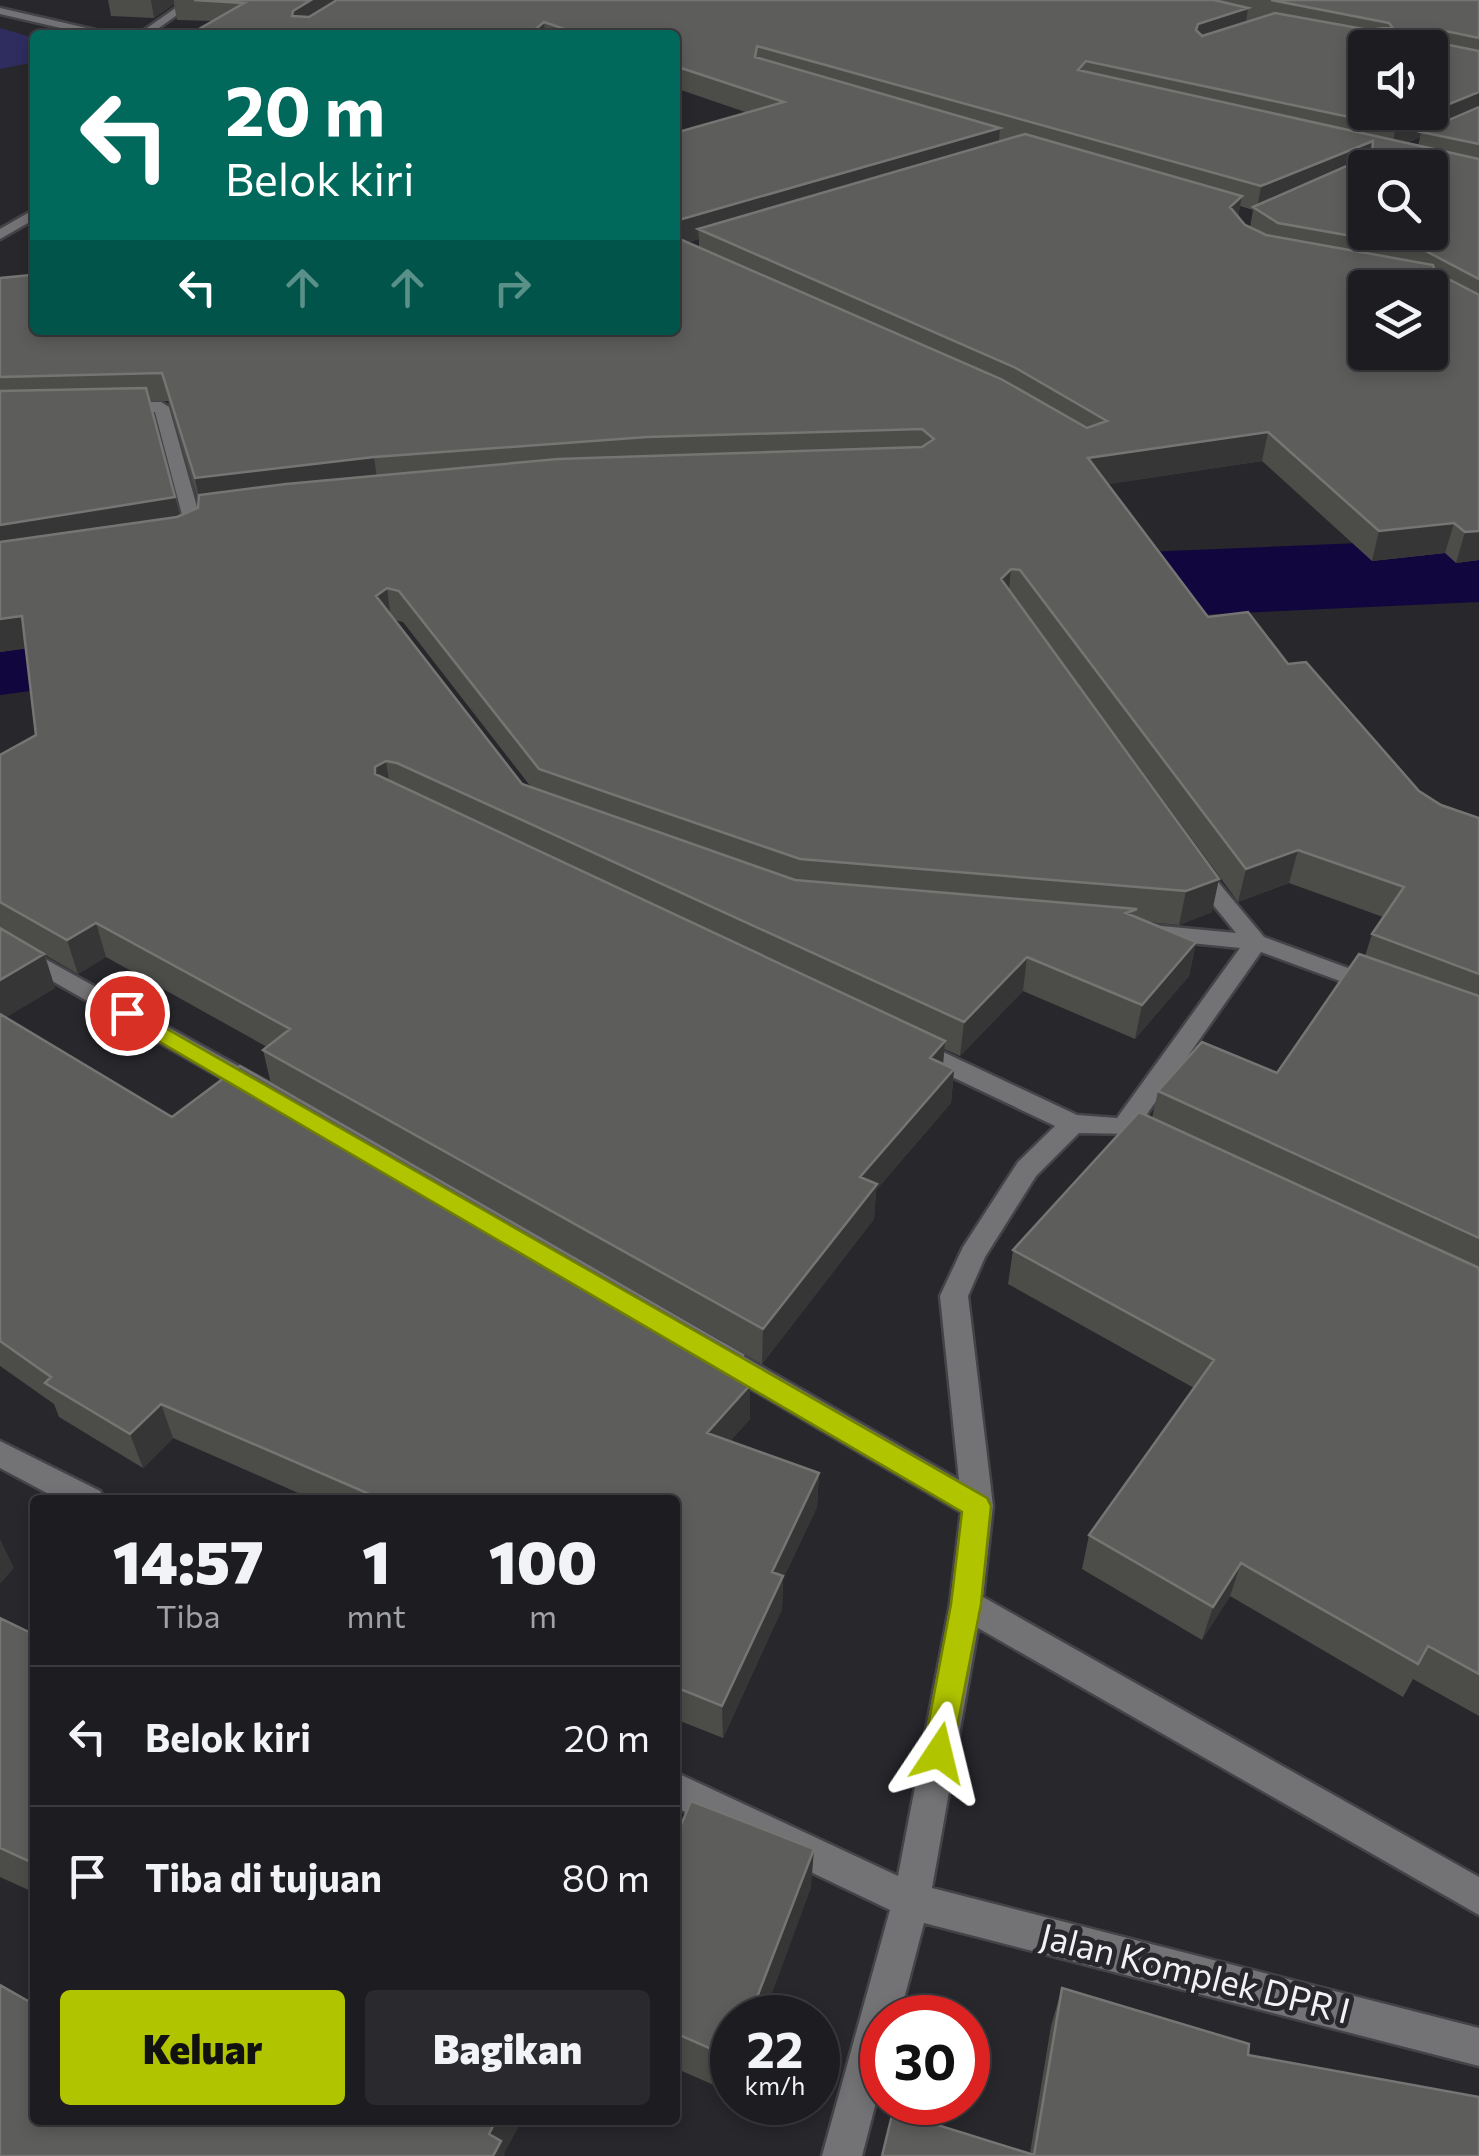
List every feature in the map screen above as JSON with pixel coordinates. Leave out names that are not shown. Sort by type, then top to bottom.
[{"type":"street","points":[[149,30],[193,0]]},
{"type":"street","points":[[0,11],[82,30]]},
{"type":"street","points":[[2,236],[30,216]]},
{"type":"street","points":[[105,408],[161,406],[197,517],[191,536],[164,541]]},
{"type":"street","points":[[1180,847],[1256,942]]},
{"type":"street","points":[[1131,930],[1256,942],[1404,996]]},
{"type":"street","points":[[0,941],[288,1105]]},
{"type":"street","points":[[894,1039],[1073,1124],[1133,1132],[1256,942]]},
{"type":"street","points":[[842,2156],[911,1902],[966,1604],[977,1506],[954,1296],[973,1254],[1027,1169],[1073,1124]]},
{"type":"street","points":[[684,1336],[977,1506]]},
{"type":"street","points":[[0,1454],[80,1495]]},
{"type":"street","points":[[966,1604],[1479,1896]]},
{"type":"street","name":"Jalan Komplek DPR I","points":[[680,1790],[911,1902],[1479,2047]]},
{"type":"shaded area","points":[[0,28],[30,37],[30,63],[0,69]]},
{"type":"building","points":[[194,0],[311,0],[293,11],[292,16],[309,17],[337,0],[1214,0],[1248,8],[1198,24],[1196,30],[1202,36],[1275,13],[1369,30],[1348,30],[1348,117],[1086,61],[1078,70],[1438,150],[1372,150],[1373,141],[1261,186],[757,46],[755,57],[1000,128],[680,220],[680,132],[784,102],[680,68],[680,30],[567,30],[544,22],[535,30],[197,30],[244,3]]},
{"type":"building","points":[[1271,0],[1479,0],[1479,38],[1436,29],[1369,30],[1392,27],[1389,23]]},
{"type":"building","points":[[1448,45],[1479,51],[1479,92],[1448,105]]},
{"type":"building","points":[[1479,107],[1479,144],[1421,132],[1448,130],[1448,120]]},
{"type":"building","points":[[1025,134],[1242,196],[1230,207],[1245,225],[1266,235],[1433,265],[1434,270],[1348,270],[1348,370],[1448,370],[1448,279],[1479,295],[1479,531],[1465,532],[1454,523],[1379,531],[1268,432],[1088,458],[1208,617],[1248,612],[1288,664],[1306,662],[1419,791],[1441,805],[1479,818],[1479,974],[1372,934],[1404,887],[1298,850],[1246,869],[1020,570],[1011,569],[1001,579],[1219,879],[1186,891],[800,859],[539,769],[399,591],[387,588],[376,596],[522,784],[795,880],[1137,909],[1126,913],[1196,942],[1142,1005],[1027,957],[964,1022],[397,763],[386,761],[375,767],[375,774],[945,1041],[930,1058],[954,1069],[860,1177],[877,1184],[763,1329],[263,1050],[290,1029],[96,923],[67,940],[0,902],[0,755],[36,735],[22,616],[0,619],[0,542],[177,517],[198,508],[199,495],[286,484],[558,459],[922,447],[934,439],[922,429],[647,437],[374,457],[195,478],[162,373],[0,377],[0,278],[30,275],[30,335],[680,335],[680,239],[1001,379],[1087,428],[1107,421],[1014,367],[698,229]]},
{"type":"building","points":[[1448,152],[1479,159],[1479,279],[1424,250],[1448,250]]},
{"type":"building","points":[[1348,165],[1348,235],[1278,223],[1253,207]]},
{"type":"building","points":[[146,388],[175,497],[0,525],[0,391]]},
{"type":"building","points":[[0,928],[44,954],[0,980]]},
{"type":"building","points":[[1359,954],[1479,996],[1479,1238],[1158,1091],[1202,1042],[1277,1073]]},
{"type":"building","points":[[0,1014],[172,1117],[240,1066],[743,1355],[729,1373],[750,1385],[707,1433],[819,1473],[772,1572],[783,1576],[722,1706],[680,1689],[680,1495],[371,1495],[161,1404],[130,1434],[45,1383],[51,1377],[0,1341]]},
{"type":"building","points":[[1139,1112],[1479,1268],[1479,1674],[1428,1646],[1418,1664],[1241,1563],[1213,1607],[1089,1535],[1214,1360],[1013,1250]]},
{"type":"building","points":[[0,1618],[30,1633],[30,1862],[0,1848]]},
{"type":"building","points":[[691,1801],[814,1849],[758,1995],[710,1995],[710,2048],[680,2035],[680,1828]]},
{"type":"building","points":[[0,1985],[30,2002],[30,2125],[494,2125],[489,2134],[501,2141],[493,2156],[0,2156]]},
{"type":"building","points":[[1062,1988],[1249,2044],[1248,2055],[1479,2097],[1479,2156],[882,2156],[890,2125],[938,2125],[1034,2155]]},
{"type":"waterway","points":[[975,592],[1479,570]]},
{"type":"waterway","points":[[0,661],[233,630]]},
{"type":"route","points":[[127,1013],[977,1506],[966,1604],[939,1753]]}]
